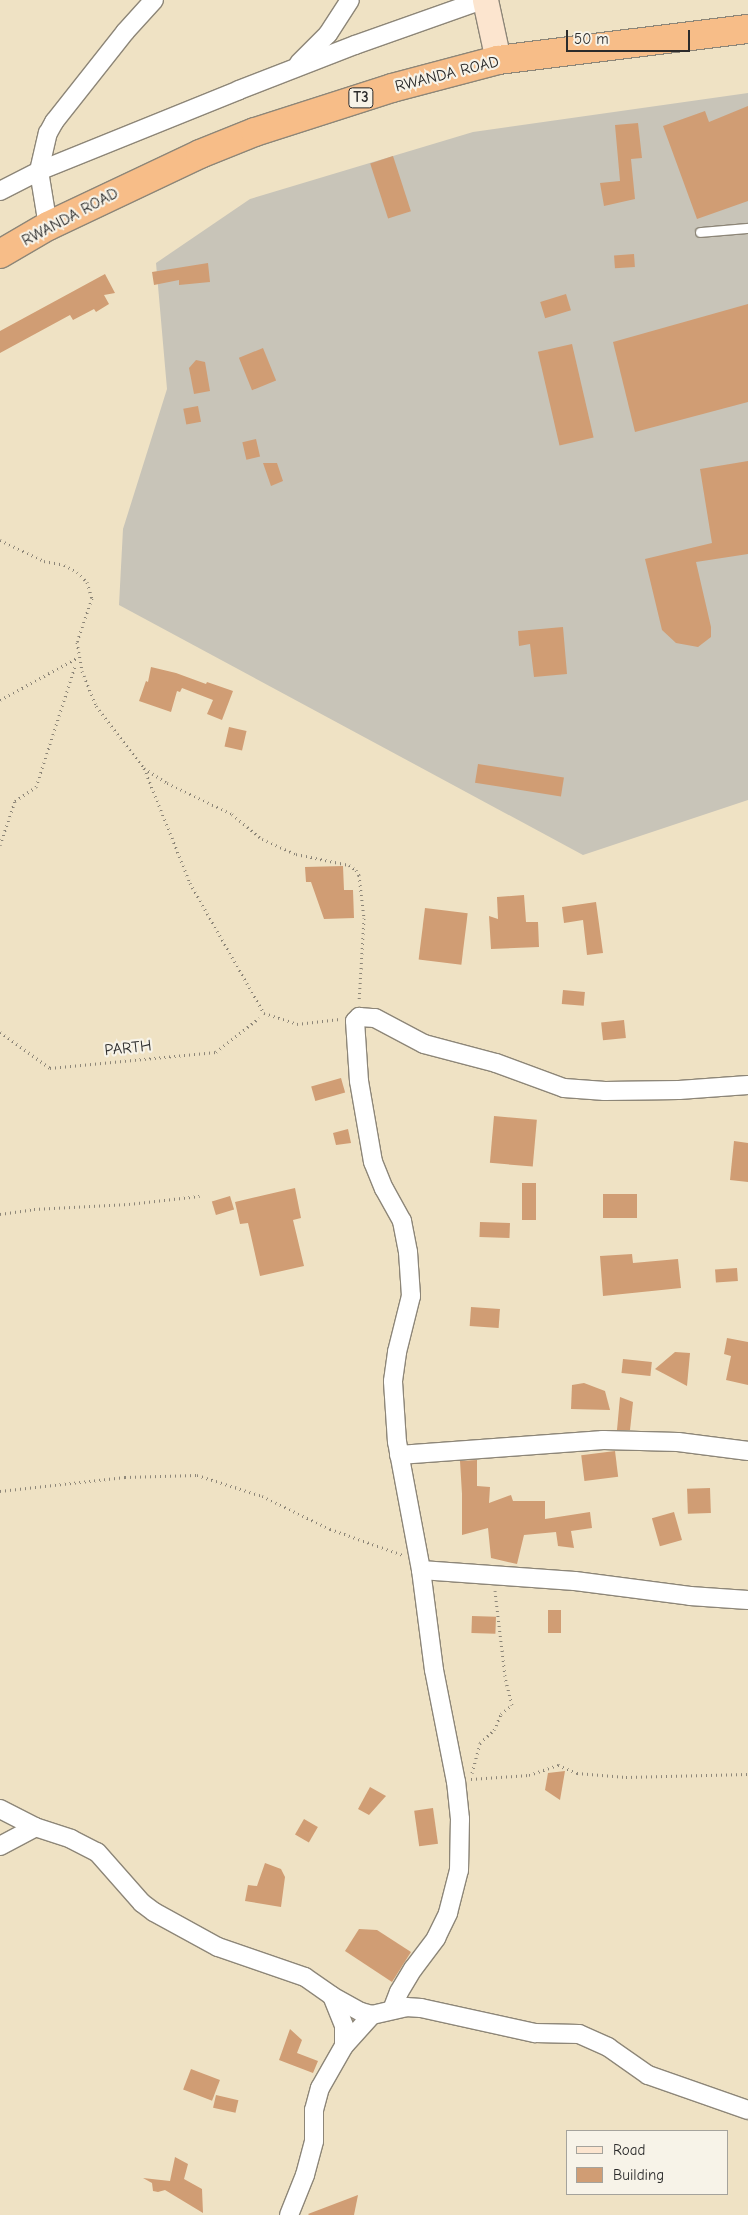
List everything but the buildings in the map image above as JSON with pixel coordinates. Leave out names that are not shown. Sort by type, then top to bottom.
[{"type":"highway","name":"RWANDA ROAD","points":[[0,254],[48,226],[152,175],[255,132],[392,88],[498,60],[748,29]]},
{"type":"street","points":[[48,226],[39,171],[44,143],[54,122],[125,32],[154,0]]},
{"type":"street","points":[[293,68],[328,34],[350,0]]},
{"type":"street","points":[[0,191],[39,171],[293,68],[483,0],[498,60]]},
{"type":"street","points":[[392,2010],[399,1992],[436,1938],[448,1913],[456,1886],[463,1780],[434,1670],[420,1565],[399,1454],[393,1381],[397,1352],[411,1296],[411,1275],[402,1221],[379,1180],[370,1146],[359,1081],[355,1021],[358,1017],[383,1022],[424,1044],[496,1064],[564,1088],[605,1091],[679,1090],[748,1085]]},
{"type":"street","points":[[399,1454],[603,1440],[678,1442],[748,1451]]},
{"type":"street","points":[[420,1565],[493,1576],[575,1581],[690,1596],[748,1600]]},
{"type":"street","points":[[0,1809],[35,1827],[71,1839],[97,1852],[142,1903],[154,1912],[218,1947],[305,1977],[332,1996],[372,2015]]},
{"type":"street","points":[[0,1846],[35,1827]]},
{"type":"street","points":[[332,1996],[344,2026],[344,2046]]},
{"type":"street","points":[[289,2215],[305,2175],[314,2141],[314,2110],[320,2088],[344,2046],[372,2015],[392,2010],[406,2007],[435,2009],[535,2033],[579,2034],[608,2046],[648,2075],[748,2110]]},
{"type":"lane","points":[[700,232],[748,228]]},
{"type":"path","points":[[0,540],[44,561],[64,565],[77,572],[87,582],[92,598],[77,642],[78,657],[96,706],[116,735],[144,768],[167,783],[232,814],[262,839],[296,854],[349,865],[356,870],[359,875],[364,918],[358,1017],[297,1024],[264,1013],[190,883],[144,768]]},
{"type":"path","points":[[0,700],[78,657]]},
{"type":"path","points":[[0,845],[16,801],[36,787],[75,666]]},
{"type":"path","name":"PARTH","points":[[0,1032],[50,1068],[216,1052],[259,1018]]},
{"type":"path","points":[[0,1214],[34,1209],[129,1204],[200,1196]]},
{"type":"path","points":[[0,1491],[125,1477],[197,1476],[262,1496],[330,1529],[420,1565]]},
{"type":"path","points":[[493,1576],[505,1676],[512,1705],[510,1709],[501,1714],[494,1730],[480,1743],[463,1780],[529,1775],[558,1765],[576,1773],[619,1777],[748,1774]]},
{"type":"shaded area","points":[[748,93],[748,800],[583,855],[119,605],[123,529],[167,389],[156,263],[250,199],[473,132]]}]
